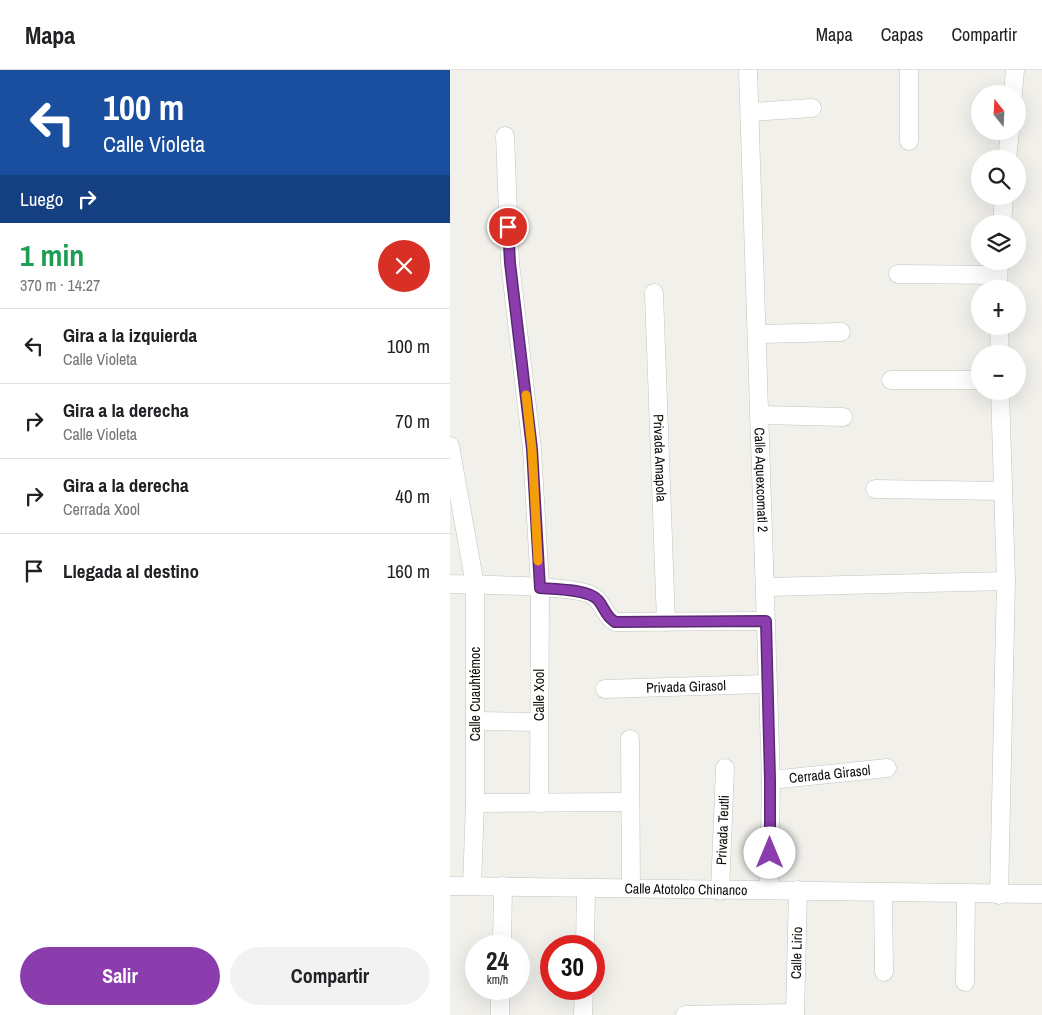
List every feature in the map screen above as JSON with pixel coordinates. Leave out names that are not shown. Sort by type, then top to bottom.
[{"type":"street","name":"Calle Aquexcomatl 2","points":[[748,70],[751,112],[766,621],[770,780],[770,889]]},
{"type":"street","points":[[909,70],[909,141]]},
{"type":"street","points":[[1014,85],[1015,70]]},
{"type":"street","points":[[751,112],[812,108]]},
{"type":"street","name":"Calle Xool","points":[[505,136],[510,263],[532,449],[540,588],[539,802]]},
{"type":"street","points":[[898,274],[999,275]]},
{"type":"street","name":"Privada Amapola","points":[[654,293],[666,622]]},
{"type":"street","points":[[757,334],[841,332]]},
{"type":"street","points":[[891,380],[971,380]]},
{"type":"street","points":[[999,895],[1006,581],[1000,400]]},
{"type":"street","points":[[760,415],[843,417]]},
{"type":"street","name":"Calle Cuauhtémoc","points":[[450,446],[475,585],[475,803],[472,885]]},
{"type":"street","points":[[875,489],[1003,492]]},
{"type":"street","points":[[765,587],[1006,581]]},
{"type":"street","points":[[450,584],[540,588],[592,594],[599,601],[607,617],[615,622],[766,621]]},
{"type":"street","name":"Privada Girasol","points":[[605,689],[767,684]]},
{"type":"street","points":[[475,721],[539,722]]},
{"type":"street","points":[[630,739],[631,888]]},
{"type":"street","name":"Privada Teutli","points":[[720,891],[725,768]]},
{"type":"street","name":"Cerrada Girasol","points":[[770,780],[887,768]]},
{"type":"street","points":[[475,803],[630,802]]},
{"type":"street","name":"Calle Atotolco Chinanco","points":[[450,886],[720,891],[770,889],[999,895],[1042,894]]},
{"type":"street","points":[[502,935],[503,886]]},
{"type":"street","points":[[585,935],[586,888]]},
{"type":"street","name":"Calle Lirio","points":[[795,1014],[798,890]]},
{"type":"street","points":[[883,892],[884,972]]},
{"type":"street","points":[[964,982],[966,894]]},
{"type":"street","points":[[500,1000],[500,1015]]},
{"type":"street","points":[[583,1015],[584,1000]]},
{"type":"street","points":[[685,1015],[795,1014]]},
{"type":"slow traffic","points":[[526,395],[532,449],[538,561]]},
{"type":"route","points":[[508,227],[510,263],[532,449],[540,588],[592,594],[599,601],[607,617],[615,622],[766,621],[770,853]]}]
